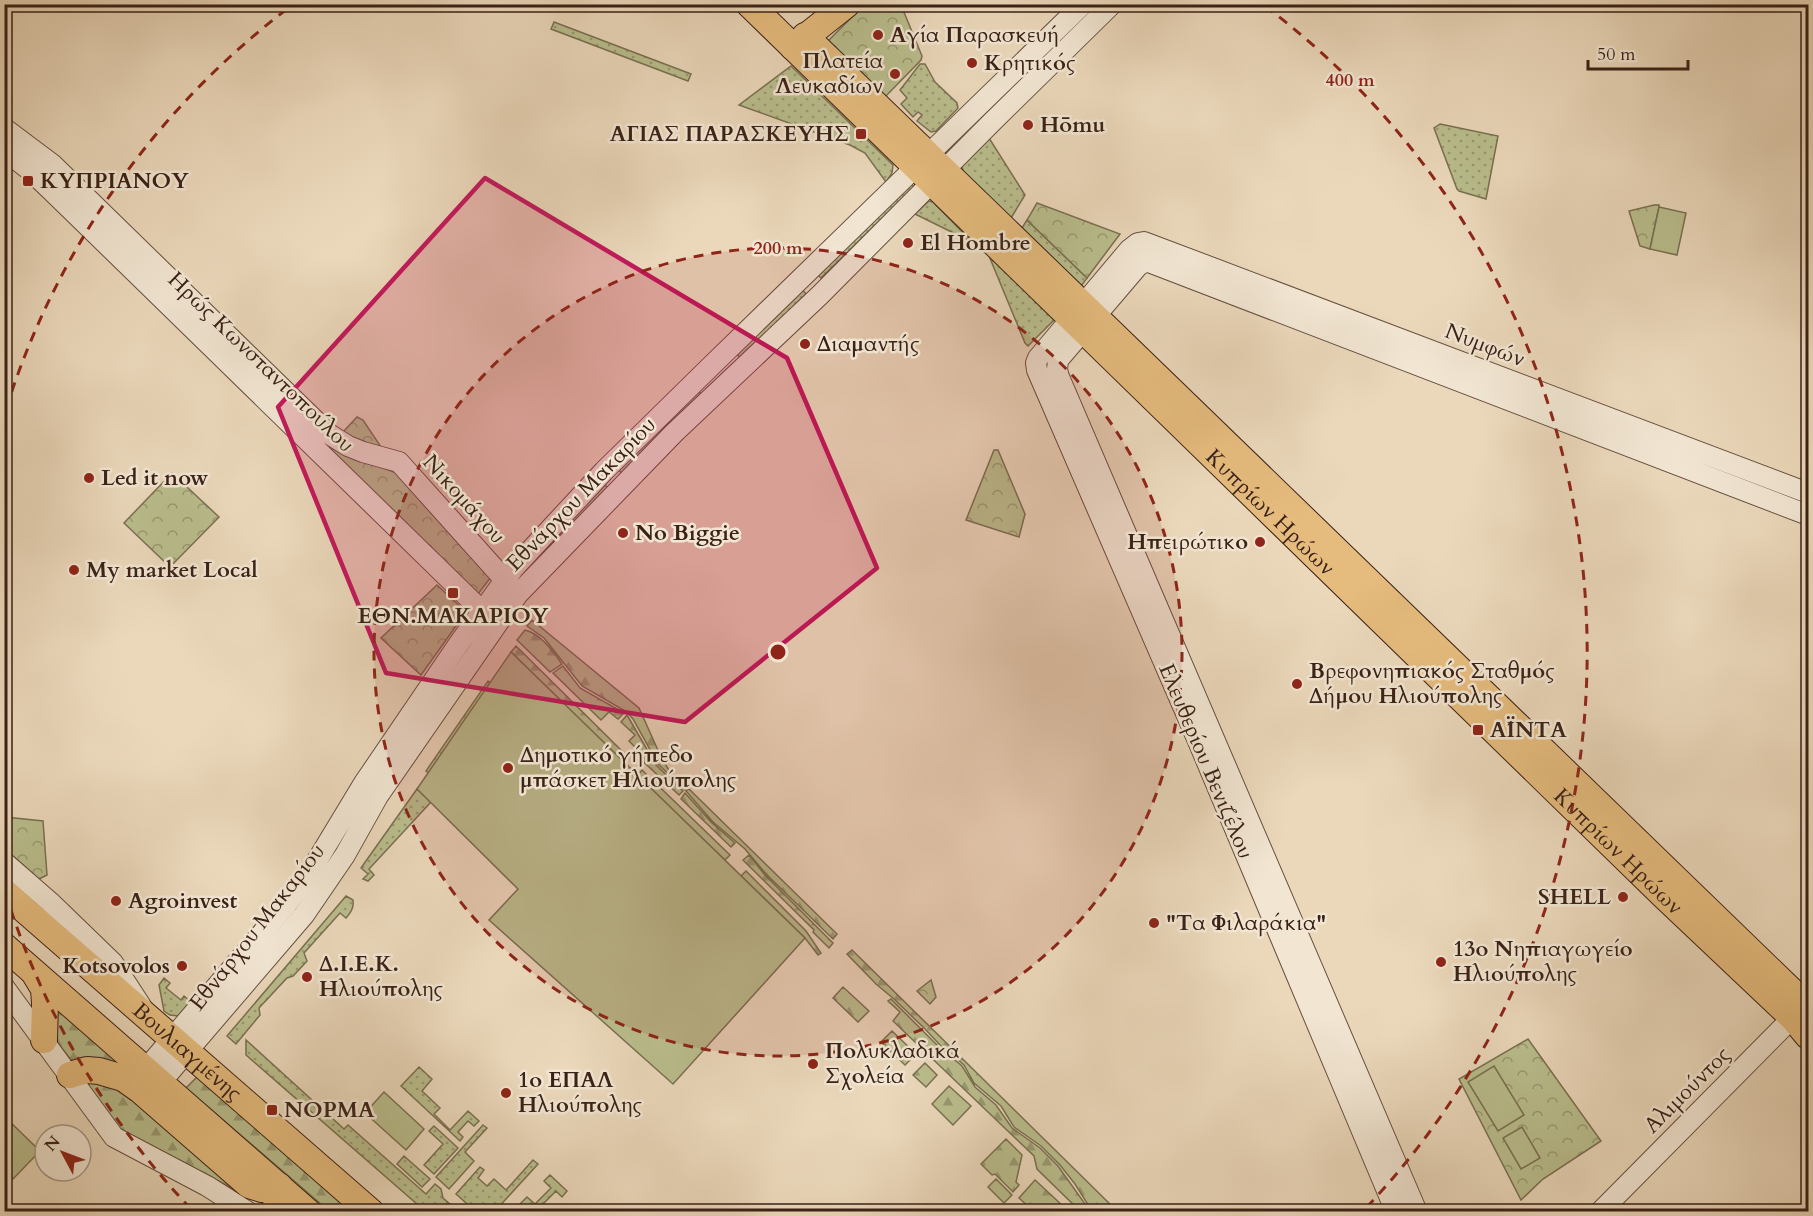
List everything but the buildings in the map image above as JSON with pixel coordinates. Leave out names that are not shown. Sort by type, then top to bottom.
[{"type":"main road","name":"Κυπρίων Ηρώων","points":[[749,4],[793,36],[1084,318],[1664,896],[1805,1013]]},
{"type":"main road","name":"Κυπρίων Ηρώων","points":[[773,4],[793,36]]},
{"type":"main road","points":[[793,36],[820,4]]},
{"type":"main road","points":[[793,36],[847,4]]},
{"type":"main road","name":"Βουλιαγμένης","points":[[4,892],[371,1212]]},
{"type":"main road","name":"Βουλιαγμένης","points":[[4,946],[308,1212]]},
{"type":"main road","points":[[31,969],[44,989],[44,1040]]},
{"type":"main road","points":[[70,1075],[87,1070],[111,1074],[123,1078],[141,1090],[249,1185],[262,1189],[279,1186],[275,1212]]},
{"type":"street","name":"Εθνάρχου Μακαρίου","points":[[153,1076],[310,905],[345,855],[378,796],[518,594],[674,433],[820,295],[930,169],[1083,4]]},
{"type":"street","name":"Εθνάρχου Μακαρίου","points":[[180,1045],[315,864],[364,783],[504,580],[604,471],[1112,4]]},
{"type":"street","name":"Ηρώς Κωνσταντοπούλου","points":[[4,128],[51,164],[329,434],[356,450],[399,462]]},
{"type":"street","name":"Ηρώς Κωνσταντοπούλου","points":[[4,150],[31,171],[482,611]]},
{"type":"street","points":[[1084,318],[1138,266],[1145,251]]},
{"type":"street","name":"Νυμφών","points":[[1145,251],[1809,493]]},
{"type":"street","name":"Νυμφών","points":[[1145,251],[1809,515]]},
{"type":"street","name":"Ελευθερίου Βενιζέλου","points":[[1084,318],[1038,358],[1037,370],[1198,741],[1396,1212]]},
{"type":"street","name":"Ελευθερίου Βενιζέλου","points":[[1084,318],[1058,360],[1059,377],[1417,1212]]},
{"type":"street","name":"Νικομάχου","points":[[399,462],[518,594]]},
{"type":"street","points":[[4,862],[50,902],[113,963],[149,1018]]},
{"type":"street","points":[[4,987],[114,1137],[207,1186],[248,1212]]},
{"type":"street","name":"Αλιμούντος","points":[[1600,1212],[1805,1013]]},
{"type":"highlighted area","points":[[485,178],[787,358],[877,568],[685,722],[386,673],[278,407]]},
{"type":"green space","points":[[864,5],[901,5],[922,56],[921,60],[885,97],[827,42]]},
{"type":"green space","points":[[554,22],[691,74],[688,81],[551,29]]},
{"type":"green space","points":[[920,64],[925,64],[935,82],[957,103],[958,108],[936,131],[931,132],[917,121],[922,115],[918,112],[913,117],[901,104],[907,98],[900,90]]},
{"type":"green space","points":[[791,66],[893,165],[892,173],[886,182],[865,153],[850,145],[739,105]]},
{"type":"green space","points":[[1440,124],[1498,136],[1486,199],[1457,189],[1434,128]]},
{"type":"green space","points":[[989,138],[1025,195],[1011,218],[963,173],[962,165]]},
{"type":"green space","points":[[909,182],[914,187],[821,278],[816,273]]},
{"type":"green space","points":[[929,201],[933,202],[972,242],[915,214]]},
{"type":"green space","points":[[1037,203],[1120,234],[1087,278],[1027,220]]},
{"type":"green space","points":[[1659,205],[1659,207],[1650,249],[1640,246],[1629,211]]},
{"type":"green space","points":[[1659,207],[1686,213],[1677,255],[1650,249]]},
{"type":"green space","points":[[1027,220],[1087,278],[1081,286],[1022,228]]},
{"type":"green space","points":[[989,256],[1054,320],[1028,346],[1025,343]]},
{"type":"green space","points":[[801,288],[806,294],[741,358],[735,353]]},
{"type":"green space","points":[[697,390],[702,395],[622,474],[618,469]]},
{"type":"green space","points":[[357,417],[363,420],[381,447],[379,452],[343,432]]},
{"type":"green space","points":[[331,448],[399,474],[491,577],[478,594],[329,450]]},
{"type":"green space","points":[[994,450],[998,450],[1025,514],[1019,537],[966,520]]},
{"type":"green space","points":[[172,473],[219,517],[170,567],[124,523]]},
{"type":"green space","points":[[603,483],[609,489],[525,574],[519,569]]},
{"type":"green space","points":[[437,585],[466,612],[421,675],[381,638]]},
{"type":"green space","points":[[532,620],[639,708],[661,757],[670,772],[687,787],[685,790],[658,764],[627,712],[582,686],[544,638],[527,626]]},
{"type":"green space","points":[[525,630],[541,639],[562,664],[550,672],[517,640]]},
{"type":"green space","points":[[516,646],[625,754],[620,759],[511,652]]},
{"type":"green space","points":[[511,652],[805,938],[673,1084],[489,920],[518,889],[417,789]]},
{"type":"green space","points":[[563,666],[580,688],[624,713],[618,719],[609,712],[601,720],[553,673]]},
{"type":"green space","points":[[488,681],[496,688],[431,775],[426,771]]},
{"type":"green space","points":[[627,715],[656,765],[683,791],[679,795],[634,753],[637,749],[629,741],[635,735],[621,722]]},
{"type":"green space","points":[[642,770],[730,855],[725,860],[637,776]]},
{"type":"green space","points":[[417,789],[431,802],[369,869],[374,875],[368,881],[363,879],[368,874],[361,868]]},
{"type":"green space","points":[[689,789],[837,934],[833,939],[766,874],[745,849],[713,822],[686,791]]},
{"type":"green space","points":[[685,793],[712,823],[735,843],[731,847],[681,799]]},
{"type":"green space","points":[[5,817],[43,821],[47,875],[39,879],[5,849]]},
{"type":"green space","points":[[749,855],[765,875],[833,943],[829,948],[813,932],[814,930],[743,860]]},
{"type":"green space","points":[[746,871],[806,931],[821,953],[818,955],[805,938],[741,876]]},
{"type":"green space","points":[[346,896],[353,900],[353,908],[349,914],[346,918],[340,913],[304,953],[307,961],[293,976],[287,978],[259,1008],[260,1015],[236,1044],[227,1036]]},
{"type":"green space","points":[[852,950],[1117,1211],[1092,1211],[1060,1165],[1041,1146],[1014,1127],[1001,1106],[974,1083],[964,1065],[940,1045],[847,954]]},
{"type":"green space","points":[[164,978],[170,983],[166,988],[181,1000],[184,996],[191,1002],[178,1016],[164,1011],[159,985]]},
{"type":"green space","points":[[931,980],[936,997],[930,1004],[917,991]]},
{"type":"green space","points":[[843,987],[869,1011],[858,1022],[833,998]]},
{"type":"green space","points":[[891,999],[938,1046],[962,1066],[975,1087],[996,1105],[1012,1128],[1040,1148],[1058,1166],[1090,1211],[1080,1211],[1037,1169],[1034,1156],[893,1021],[900,1012],[888,1001]]},
{"type":"green space","points":[[53,1004],[127,1070],[71,1060],[51,1034]]},
{"type":"green space","points":[[892,1031],[916,1054],[905,1065],[881,1042]]},
{"type":"green space","points":[[1528,1039],[1601,1141],[1543,1179],[1521,1200],[1459,1079]]},
{"type":"green space","points":[[246,1040],[344,1129],[348,1125],[426,1194],[435,1184],[441,1189],[443,1198],[458,1211],[425,1211],[246,1055]]},
{"type":"green space","points":[[925,1063],[937,1075],[926,1087],[913,1075]]},
{"type":"green space","points":[[1494,1066],[1524,1115],[1498,1131],[1468,1082]]},
{"type":"green space","points":[[419,1067],[432,1079],[422,1091],[440,1108],[434,1114],[450,1130],[468,1111],[479,1121],[474,1126],[468,1121],[458,1132],[463,1137],[460,1141],[401,1086]]},
{"type":"green space","points":[[197,1077],[352,1211],[329,1211],[186,1088]]},
{"type":"green space","points":[[87,1080],[114,1082],[249,1197],[123,1131],[86,1084]]},
{"type":"green space","points":[[949,1086],[971,1106],[953,1125],[932,1104]]},
{"type":"green space","points":[[384,1092],[424,1129],[406,1150],[365,1113]]},
{"type":"green space","points":[[4,1116],[33,1144],[33,1158],[13,1179],[5,1170]]},
{"type":"green space","points":[[483,1125],[487,1128],[465,1152],[474,1161],[449,1189],[436,1177]]},
{"type":"green space","points":[[434,1126],[458,1148],[434,1174],[424,1165],[443,1144],[429,1131]]},
{"type":"green space","points":[[1522,1127],[1540,1158],[1521,1169],[1503,1138]]},
{"type":"green space","points":[[1006,1139],[1022,1155],[1016,1182],[1019,1185],[1013,1192],[981,1164]]},
{"type":"green space","points":[[404,1156],[430,1179],[422,1187],[397,1164]]},
{"type":"green space","points":[[533,1160],[538,1164],[495,1211],[475,1211],[456,1194],[480,1167],[484,1170],[478,1178],[487,1186],[494,1179],[506,1190]]},
{"type":"green space","points":[[550,1175],[567,1191],[562,1197],[556,1191],[536,1211],[525,1211],[519,1205],[527,1197],[535,1204],[551,1188],[544,1181]]},
{"type":"green space","points":[[996,1179],[1012,1195],[1004,1203],[988,1187]]},
{"type":"green space","points":[[1035,1180],[1064,1207],[1060,1211],[1033,1211],[1019,1198]]},
{"type":"place","name":"Αγία Παρασκευή","points":[[878,35]]},
{"type":"place","name":"Κρητικός","points":[[972,63]]},
{"type":"place","name":"Πλατεία Λευκαδίων","points":[[895,74]]},
{"type":"place","name":"Hōmu","points":[[1028,125]]},
{"type":"place","name":"ΑΓΙΑΣ ΠΑΡΑΣΚΕΥΗΣ","points":[[861,134]]},
{"type":"place","name":"ΚΥΠΡΙΑΝΟΥ","points":[[28,181]]},
{"type":"place","name":"El Hombre","points":[[908,243]]},
{"type":"place","name":"Διαμαντής","points":[[805,344]]},
{"type":"place","name":"Led it now","points":[[89,478]]},
{"type":"place","name":"Νο Biggie","points":[[623,533]]},
{"type":"place","name":"Ηπειρώτικο","points":[[1260,542]]},
{"type":"place","name":"My market Local","points":[[74,570]]},
{"type":"place","name":"ΕΘΝ.ΜΑΚΑΡΙΟΥ","points":[[453,593]]},
{"type":"place","name":"Βρεφονηπιακός Σταθμός Δήμου Ηλιούπολης","points":[[1297,684]]},
{"type":"place","name":"ΑΪ́ΝΤΑ","points":[[1478,730]]},
{"type":"place","name":"Δημοτικό γήπεδο μπάσκετ Ηλιούπολης","points":[[508,768]]},
{"type":"place","name":"SHELL","points":[[1623,897]]},
{"type":"place","name":"Agroinvest","points":[[116,901]]},
{"type":"place","name":"\"Τα Φιλαράκια\"","points":[[1154,923]]},
{"type":"place","name":"13ο Νηπιαγωγείο Ηλιούπολης","points":[[1441,962]]},
{"type":"place","name":"Kotsovolos","points":[[182,966]]},
{"type":"place","name":"Δ.Ι.Ε.Κ. Ηλιούπολης","points":[[307,977]]},
{"type":"place","name":"Πολυκλαδικά Σχολεία","points":[[813,1064]]},
{"type":"place","name":"1ο ΕΠΑΛ Ηλιούπολης","points":[[506,1093]]},
{"type":"place","name":"ΝΟΡΜΑ","points":[[272,1110]]}]
